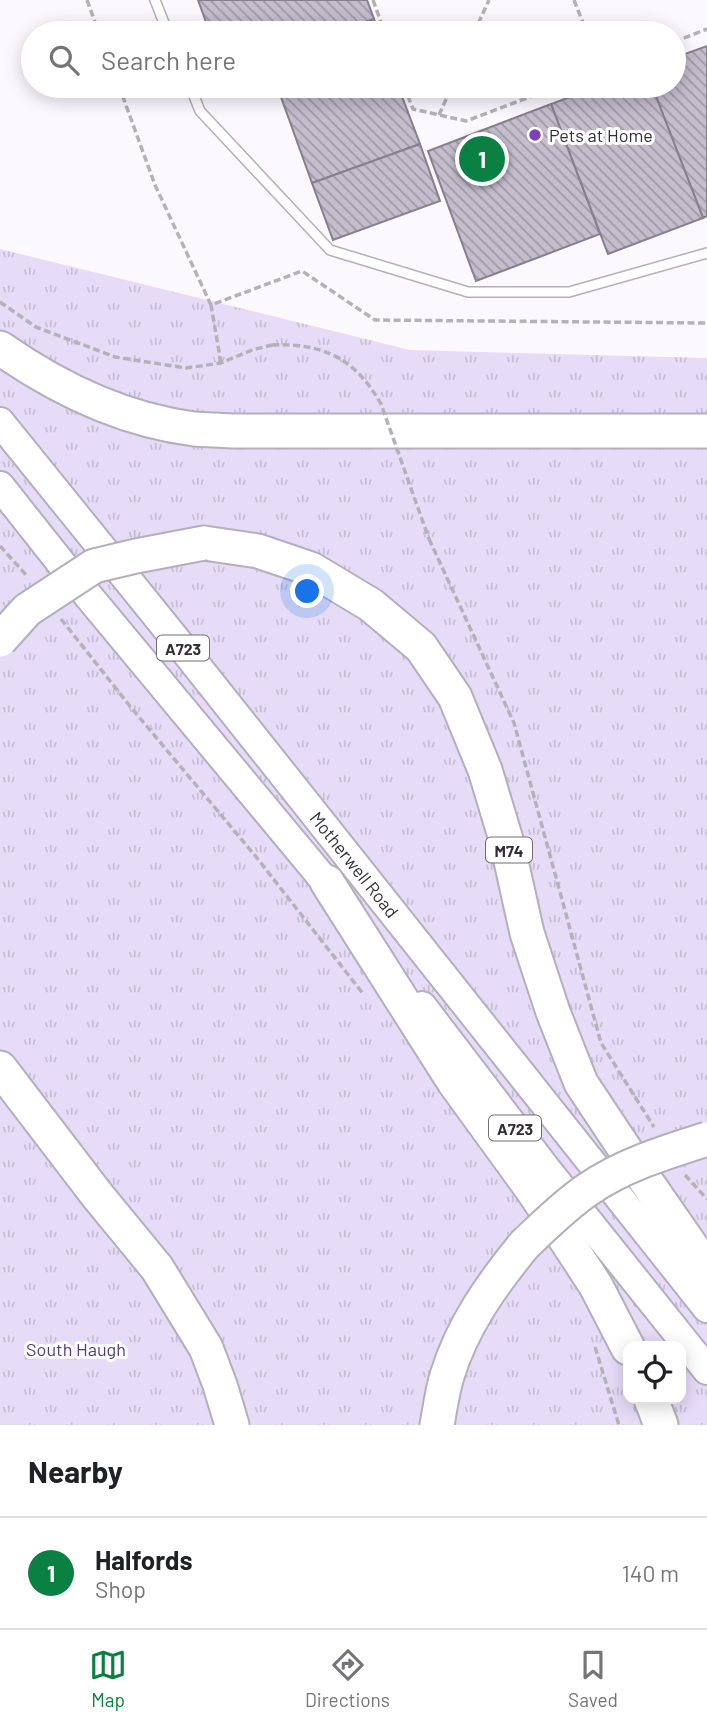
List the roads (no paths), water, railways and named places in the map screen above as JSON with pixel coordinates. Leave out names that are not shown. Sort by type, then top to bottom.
[{"type":"highway","points":[[0,348],[37,372],[94,401],[131,414],[194,429],[707,431]]},
{"type":"highway","name":"M74","points":[[0,640],[27,610],[94,566],[136,555],[204,543],[258,551],[310,569],[372,605],[421,647],[455,696],[485,770],[508,843],[527,933],[553,1012],[581,1083],[707,1269]]},
{"type":"highway","points":[[327,882],[454,1082],[582,1264],[624,1341]]},
{"type":"highway","points":[[0,1068],[97,1195],[157,1268],[206,1348],[232,1425]]},
{"type":"highway","points":[[0,1087],[97,1195]]},
{"type":"highway","points":[[437,1425],[447,1377],[461,1339],[494,1282],[525,1244],[557,1213],[618,1172],[654,1156],[707,1139]]},
{"type":"highway","points":[[653,1404],[660,1425]]},
{"type":"main road","name":"Motherwell Road","points":[[0,422],[707,1307]]},
{"type":"main road","name":"Motherwell Road","points":[[0,486],[327,882],[547,1170],[707,1370]]},
{"type":"lane","points":[[155,0],[163,21]]},
{"type":"lane","points":[[195,98],[200,111],[330,250],[468,292],[569,292],[707,253]]},
{"type":"place","name":"Pets at Home","points":[[535,135]]},
{"type":"place","name":"Halfords","points":[[482,159]]},
{"type":"park label","name":"South Haugh","points":[[76,1349]]}]
